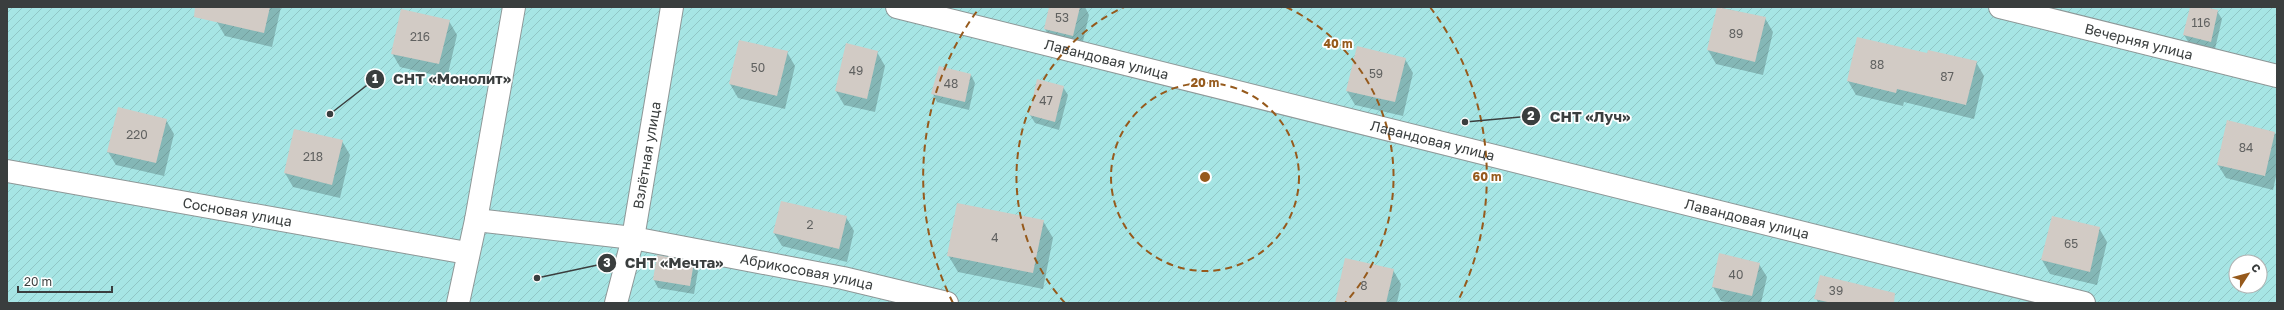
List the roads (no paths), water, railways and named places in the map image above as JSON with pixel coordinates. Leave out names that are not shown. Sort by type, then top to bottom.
[{"type":"street","points":[[458,303],[467,253],[476,220],[514,7]]},
{"type":"street","name":"Взлётная улица","points":[[616,303],[633,238],[672,7]]},
{"type":"street","name":"Лавандовая улица","points":[[897,7],[2084,303]]},
{"type":"street","name":"Вечерняя улица","points":[[2000,7],[2277,76]]},
{"type":"street","name":"Сосновая улица","points":[[7,171],[467,253]]},
{"type":"street","name":"Абрикосовая улица","points":[[476,220],[633,238],[843,278],[947,303]]},
{"type":"place","name":"СНТ «Монолит»","points":[[330,114]]},
{"type":"place","name":"СНТ «Луч»","points":[[1465,122]]},
{"type":"place","name":"СНТ «Мечта»","points":[[537,278]]}]
